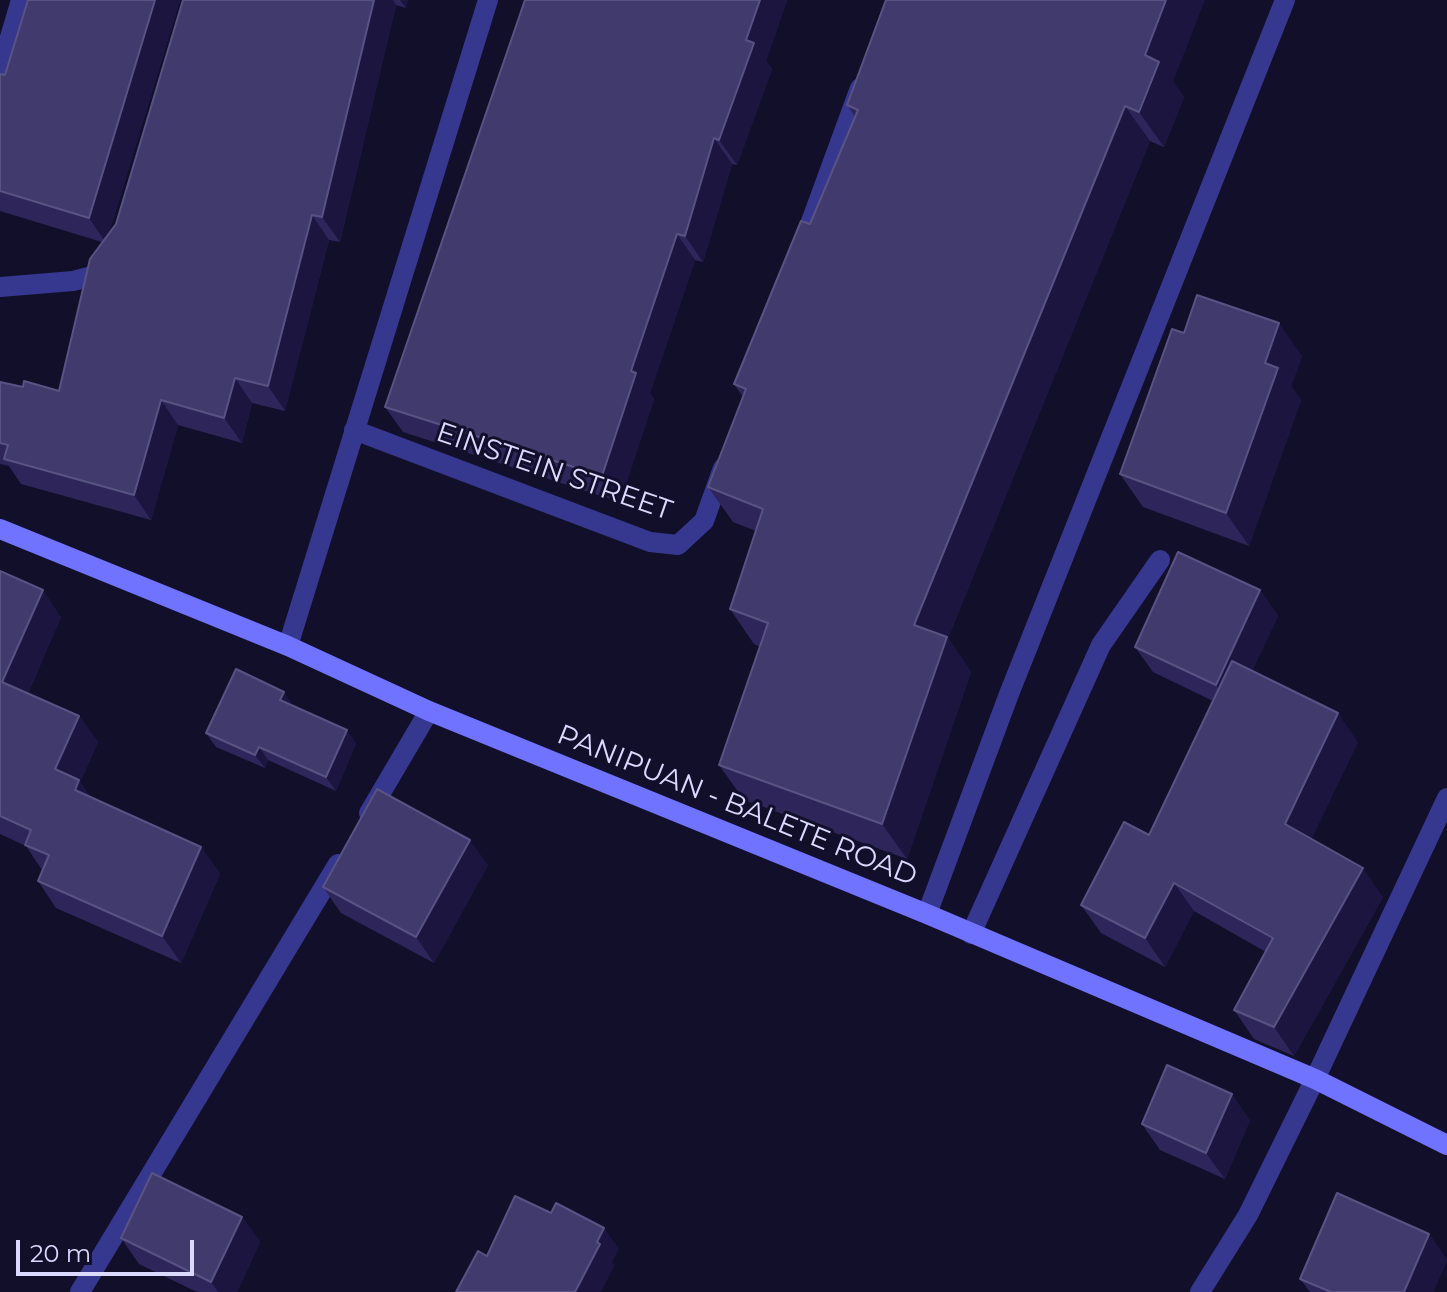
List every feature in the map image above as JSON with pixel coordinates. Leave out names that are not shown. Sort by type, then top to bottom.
[{"type":"main road","name":"PANIPUAN - BALETE ROAD","points":[[0,529],[288,646],[429,711],[927,914],[1315,1079],[1447,1145]]},
{"type":"street","points":[[0,71],[21,0]]},
{"type":"street","points":[[288,646],[488,0]]},
{"type":"street","points":[[927,914],[1009,694],[1285,0]]},
{"type":"street","points":[[800,253],[865,74]]},
{"type":"street","points":[[0,287],[73,281],[100,274],[121,245]]},
{"type":"street","name":"EINSTEIN STREET","points":[[354,430],[650,542],[678,545],[704,521],[731,446]]},
{"type":"street","points":[[971,934],[1101,645],[1160,560]]},
{"type":"street","points":[[80,1292],[429,711]]},
{"type":"street","points":[[1200,1292],[1248,1215],[1447,798]]},
{"type":"building","points":[[28,0],[155,0],[89,218],[0,191],[0,76],[5,75]]},
{"type":"building","points":[[183,0],[374,0],[322,217],[312,215],[268,386],[235,378],[224,418],[161,400],[134,495],[4,459],[8,445],[0,443],[0,382],[23,387],[24,381],[59,391],[90,259],[116,224]]},
{"type":"building","points":[[525,0],[760,0],[746,40],[754,43],[719,140],[714,138],[685,236],[677,234],[631,371],[636,373],[602,476],[385,407]]},
{"type":"building","points":[[886,0],[1166,0],[1145,55],[1159,62],[1139,112],[1125,106],[914,625],[947,637],[882,824],[719,765],[768,623],[730,609],[763,509],[708,487],[746,389],[734,384],[801,221],[810,224],[858,110],[847,105]]},
{"type":"building","points":[[1197,295],[1279,323],[1265,363],[1278,368],[1226,513],[1120,474],[1172,329],[1184,333]]},
{"type":"building","points":[[1178,552],[1260,590],[1216,685],[1135,647]]},
{"type":"building","points":[[0,571],[43,590],[2,682],[79,716],[55,769],[79,780],[75,790],[201,847],[162,936],[38,881],[49,855],[25,845],[31,830],[0,816]]},
{"type":"building","points":[[1232,661],[1338,713],[1285,824],[1363,868],[1274,1027],[1234,1010],[1273,938],[1174,883],[1145,938],[1081,905],[1124,822],[1149,835]]},
{"type":"building","points":[[236,669],[284,692],[280,700],[347,730],[326,777],[259,747],[255,755],[206,733]]},
{"type":"building","points":[[377,789],[470,840],[416,937],[323,887]]},
{"type":"building","points":[[1167,1065],[1232,1094],[1206,1153],[1142,1124]]},
{"type":"building","points":[[152,1173],[242,1217],[211,1282],[121,1238]]},
{"type":"building","points":[[1337,1193],[1429,1234],[1404,1292],[1331,1292],[1300,1279]]},
{"type":"building","points":[[515,1196],[551,1213],[556,1203],[604,1228],[597,1242],[600,1244],[575,1292],[456,1292],[478,1251],[487,1256]]}]
